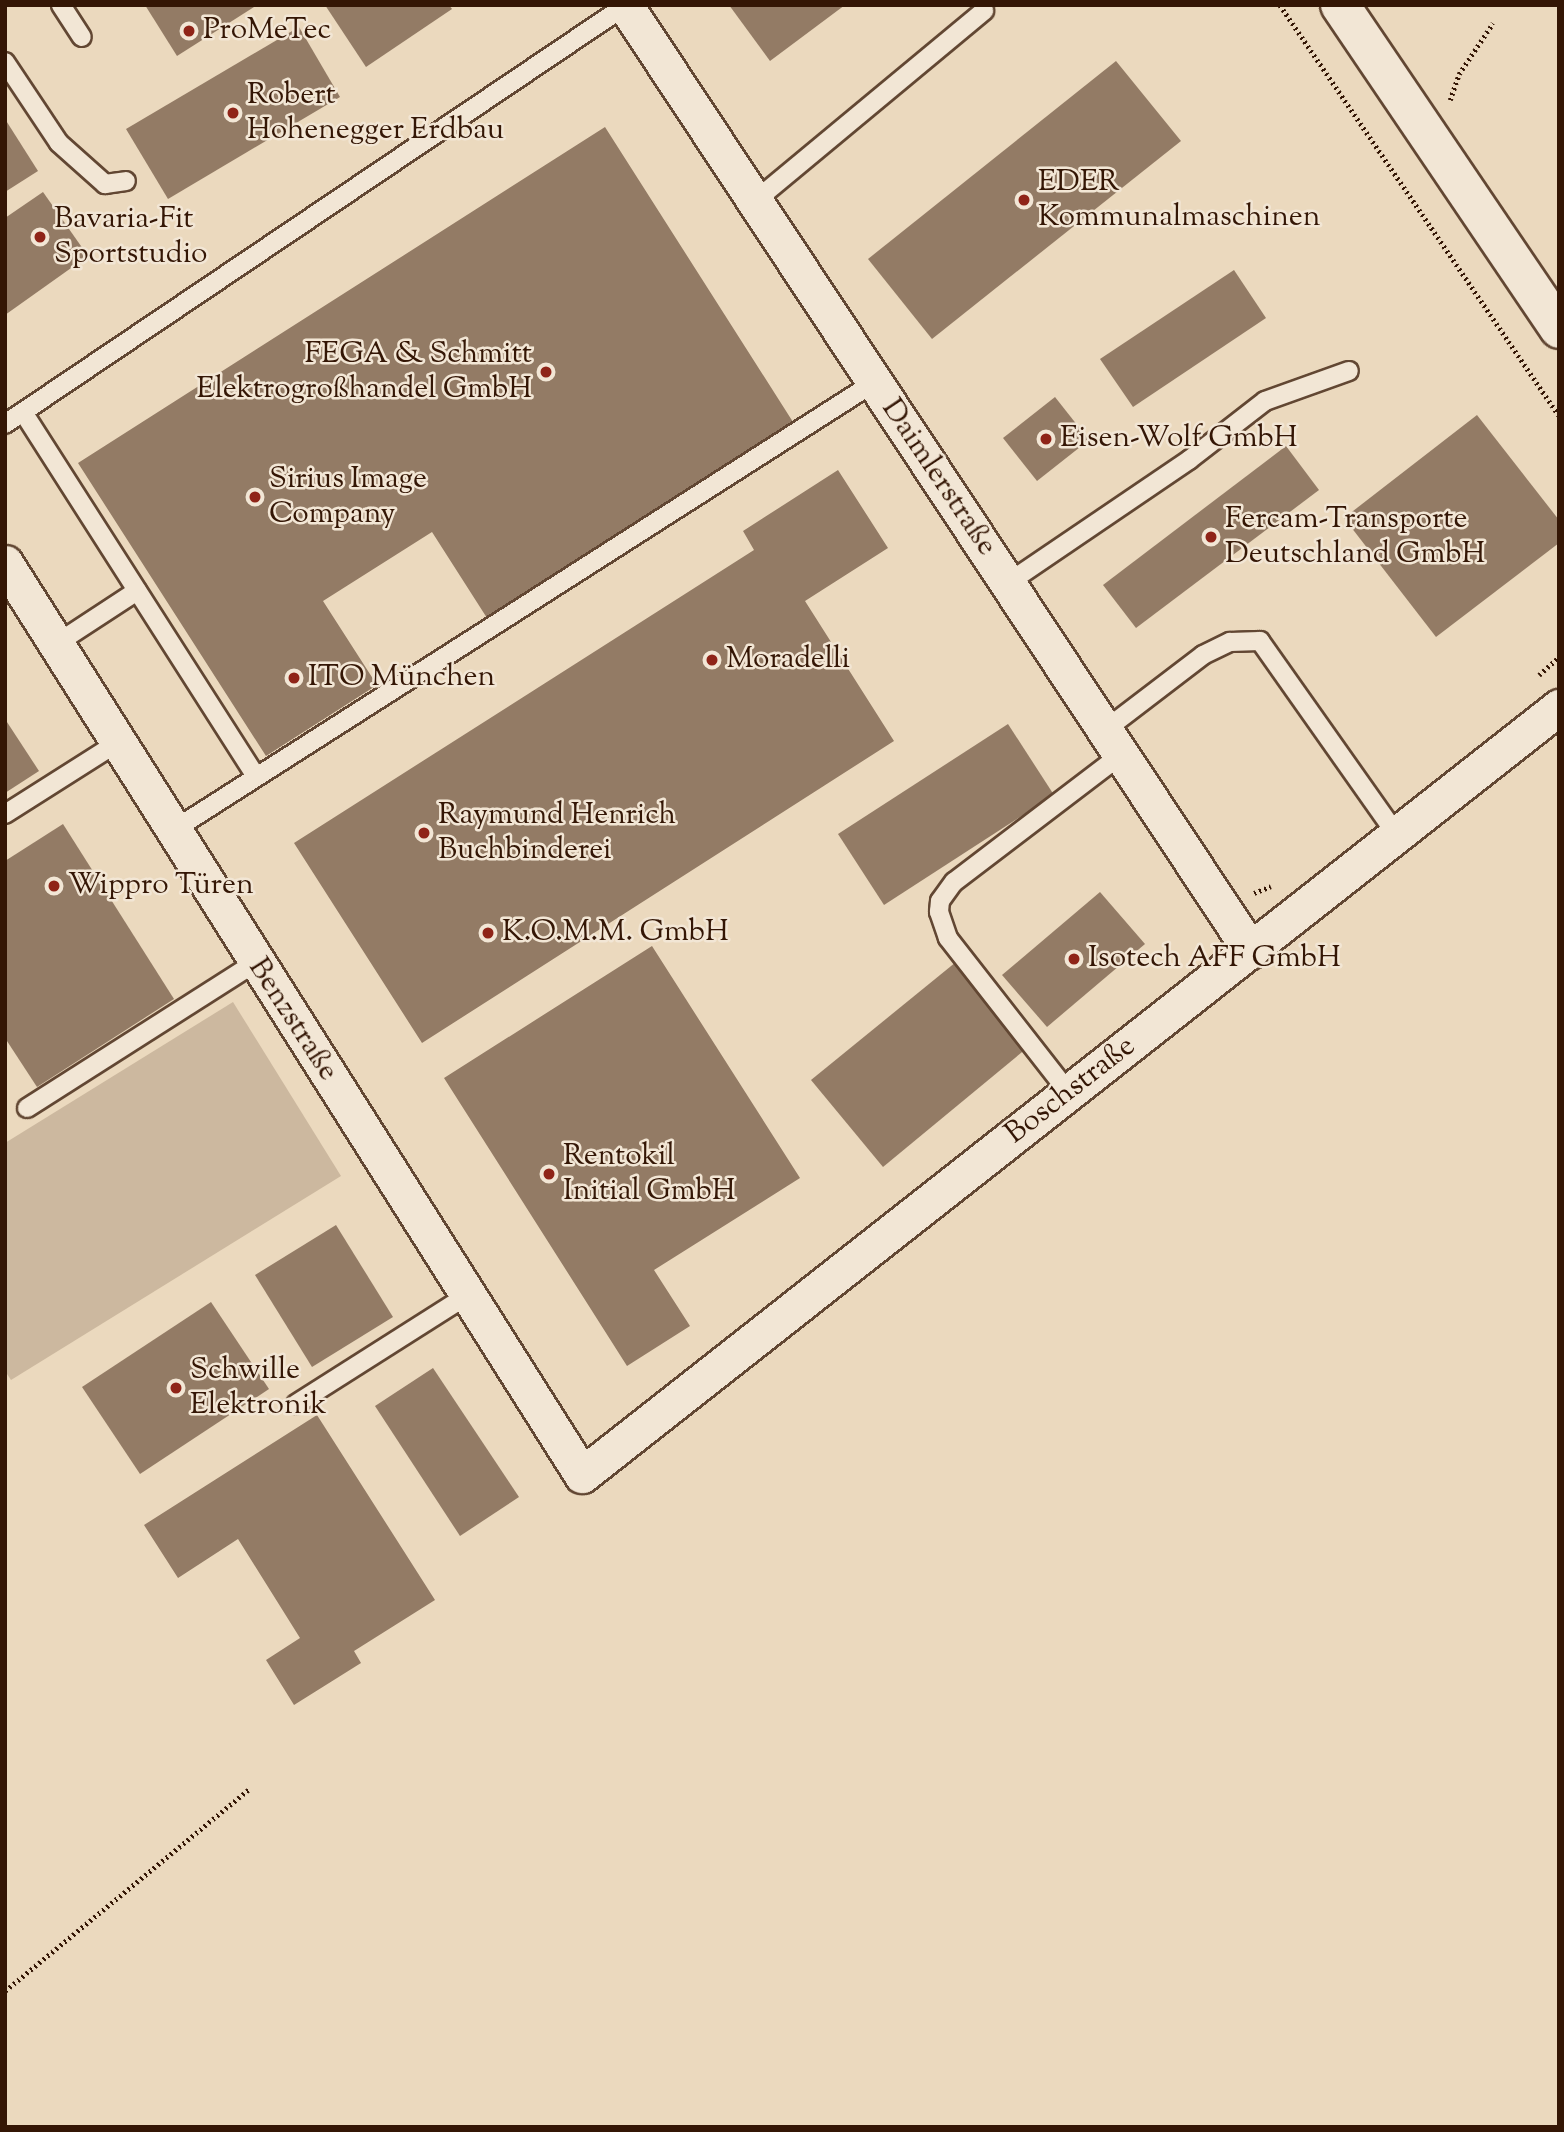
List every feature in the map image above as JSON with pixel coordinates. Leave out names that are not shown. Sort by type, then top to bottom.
[{"type":"main road","points":[[1340,5],[1559,329]]},
{"type":"street","name":"Daimlerstraße","points":[[625,5],[1251,951]]},
{"type":"street","name":"Benzstraße","points":[[5,563],[255,963],[582,1475]]},
{"type":"street","name":"Boschstraße","points":[[582,1475],[1559,707]]},
{"type":"lane","points":[[61,5],[82,37]]},
{"type":"lane","points":[[5,424],[625,5]]},
{"type":"lane","points":[[755,201],[985,11]]},
{"type":"lane","points":[[5,62],[58,143],[105,184],[126,181]]},
{"type":"lane","points":[[1008,583],[1189,460],[1265,401],[1349,371]]},
{"type":"lane","points":[[172,831],[875,382]]},
{"type":"lane","points":[[23,412],[256,777]]},
{"type":"lane","points":[[56,645],[137,590]]},
{"type":"lane","points":[[1069,1093],[948,938],[942,924],[940,901],[954,882],[1113,743],[1203,655],[1230,642],[1260,641],[1396,835]]},
{"type":"lane","points":[[5,814],[117,743]]},
{"type":"lane","points":[[27,1108],[255,963]]},
{"type":"lane","points":[[296,1404],[468,1295]]},
{"type":"path","points":[[1280,5],[1559,415]]},
{"type":"path","points":[[1450,101],[1459,74],[1493,23]]},
{"type":"path","points":[[5,1991],[249,1789]]},
{"type":"shaded area","points":[[233,1002],[341,1176],[11,1380],[5,1371],[5,1143]]},
{"type":"building","name":"ProMeTec","points":[[145,5],[257,5],[177,56]]},
{"type":"building","points":[[325,5],[449,5],[452,9],[366,67]]},
{"type":"building","points":[[729,5],[845,5],[770,61]]},
{"type":"building","name":"Robert Hohenegger Erdbau","points":[[299,27],[340,97],[168,199],[126,129]]},
{"type":"building","name":"EDER Kommunalmaschinen","points":[[1116,61],[1181,141],[932,339],[868,259]]},
{"type":"building","points":[[5,119],[38,171],[5,192]]},
{"type":"building","name":"FEGA & Schmitt Elektrogroßhandel GmbH","points":[[605,127],[793,422],[487,618],[432,532],[323,601],[377,685],[266,756],[78,463]]},
{"type":"building","name":"Bavaria-Fit Sportstudio","points":[[43,192],[88,256],[5,315],[5,218]]},
{"type":"building","points":[[1234,270],[1266,318],[1133,407],[1100,359]]},
{"type":"building","name":"Eisen-Wolf GmbH","points":[[1055,397],[1089,440],[1037,481],[1003,438]]},
{"type":"building","points":[[1477,415],[1559,520],[1559,543],[1436,637],[1344,518]]},
{"type":"building","name":"Fercam-Transporte Deutschland GmbH","points":[[1286,446],[1319,490],[1136,628],[1103,585]]},
{"type":"building","name":"Moradelli","points":[[838,470],[888,548],[805,601],[894,741],[422,1043],[294,843],[754,550],[743,531]]},
{"type":"building","points":[[5,719],[39,771],[5,793]]},
{"type":"building","points":[[1008,724],[1054,795],[884,905],[838,834]]},
{"type":"building","points":[[63,824],[174,999],[37,1087],[5,1038],[5,861]]},
{"type":"building","name":"Isotech AFF GmbH","points":[[1100,892],[1145,944],[1047,1027],[1002,975]]},
{"type":"building","points":[[652,946],[800,1178],[654,1270],[690,1326],[627,1366],[444,1078]]},
{"type":"building","points":[[956,962],[1027,1048],[883,1167],[811,1080]]},
{"type":"building","points":[[336,1225],[393,1317],[312,1367],[255,1275]]},
{"type":"building","name":"Schwille Elektronik","points":[[211,1302],[269,1389],[140,1474],[82,1387]]},
{"type":"building","points":[[433,1368],[519,1497],[460,1536],[375,1406]]},
{"type":"building","points":[[317,1415],[435,1600],[354,1651],[361,1663],[294,1705],[266,1660],[300,1638],[238,1539],[178,1578],[144,1525]]},
{"type":"place","name":"ProMeTec","points":[[189,31]]},
{"type":"place","name":"Robert Hohenegger Erdbau","points":[[233,113]]},
{"type":"place","name":"EDER Kommunalmaschinen","points":[[1024,200]]},
{"type":"place","name":"Bavaria-Fit Sportstudio","points":[[40,237]]},
{"type":"place","name":"FEGA & Schmitt Elektrogroßhandel GmbH","points":[[546,372]]},
{"type":"place","name":"Eisen-Wolf GmbH","points":[[1046,439]]},
{"type":"place","name":"Sirius Image Company","points":[[255,497]]},
{"type":"place","name":"Fercam-Transporte Deutschland GmbH","points":[[1211,537]]},
{"type":"place","name":"Moradelli","points":[[712,660]]},
{"type":"place","name":"ITO München","points":[[294,678]]},
{"type":"place","name":"Raymund Henrich Buchbinderei","points":[[424,833]]},
{"type":"place","name":"Wippro Türen","points":[[54,886]]},
{"type":"place","name":"K.O.M.M. GmbH","points":[[488,933]]},
{"type":"place","name":"Isotech AFF GmbH","points":[[1074,959]]},
{"type":"place","name":"Rentokil Initial GmbH","points":[[549,1174]]},
{"type":"place","name":"Schwille Elektronik","points":[[176,1388]]}]
